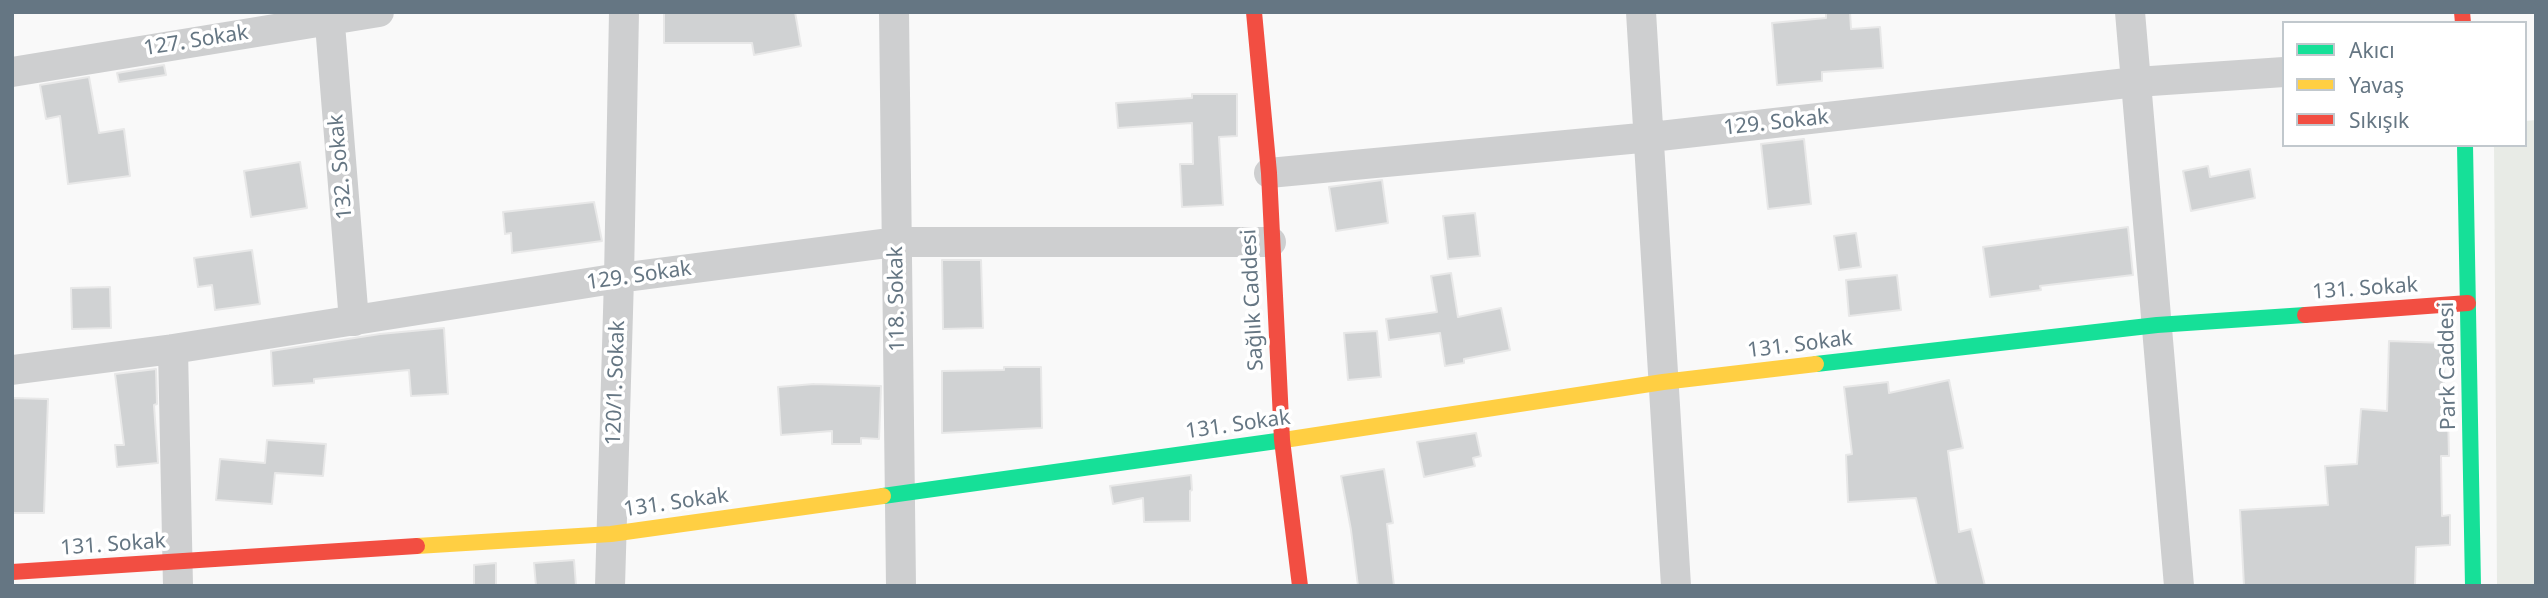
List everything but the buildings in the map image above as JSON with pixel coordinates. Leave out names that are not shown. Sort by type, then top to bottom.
[{"type":"street","name":"127. Sokak","points":[[12,72],[329,16],[379,12]]},
{"type":"street","name":"120/1. Sokak","points":[[610,586],[624,12]]},
{"type":"street","name":"118. Sokak","points":[[894,12],[901,586]]},
{"type":"street","name":"Sağlık Caddesi","points":[[1254,12],[1269,173],[1282,440],[1300,586]]},
{"type":"street","points":[[1642,12],[1676,586]]},
{"type":"street","points":[[2130,12],[2179,586]]},
{"type":"street","name":"132. Sokak","points":[[329,16],[354,321]]},
{"type":"street","name":"129. Sokak","points":[[1269,173],[1651,137],[2136,82],[2282,72]]},
{"type":"street","name":"Park Caddesi","points":[[2465,147],[2473,586]]},
{"type":"street","name":"129. Sokak","points":[[12,370],[173,349],[619,278],[896,242],[1271,242]]},
{"type":"street","name":"131. Sokak","points":[[12,572],[178,574],[611,534],[1282,440],[1663,382],[2157,325],[2468,303]]},
{"type":"street","points":[[173,349],[178,574]]},
{"type":"shaded area","points":[[2536,120],[2536,586],[2497,586],[2494,147],[2527,147],[2527,121]]},
{"type":"traffic: fast","points":[[2465,147],[2473,586]]},
{"type":"traffic: fast","points":[[1816,364],[2157,325],[2305,315]]},
{"type":"traffic: fast","points":[[883,496],[1284,440]]},
{"type":"traffic: slow","points":[[1284,440],[1663,382],[1816,364]]},
{"type":"traffic: slow","points":[[417,546],[611,534],[883,496]]},
{"type":"traffic: jam","points":[[1254,12],[1269,173],[1282,440],[1300,586]]},
{"type":"traffic: jam","points":[[2462,12],[2463,21]]},
{"type":"traffic: jam","points":[[2305,315],[2468,303]]},
{"type":"traffic: jam","points":[[12,572],[417,546]]}]
